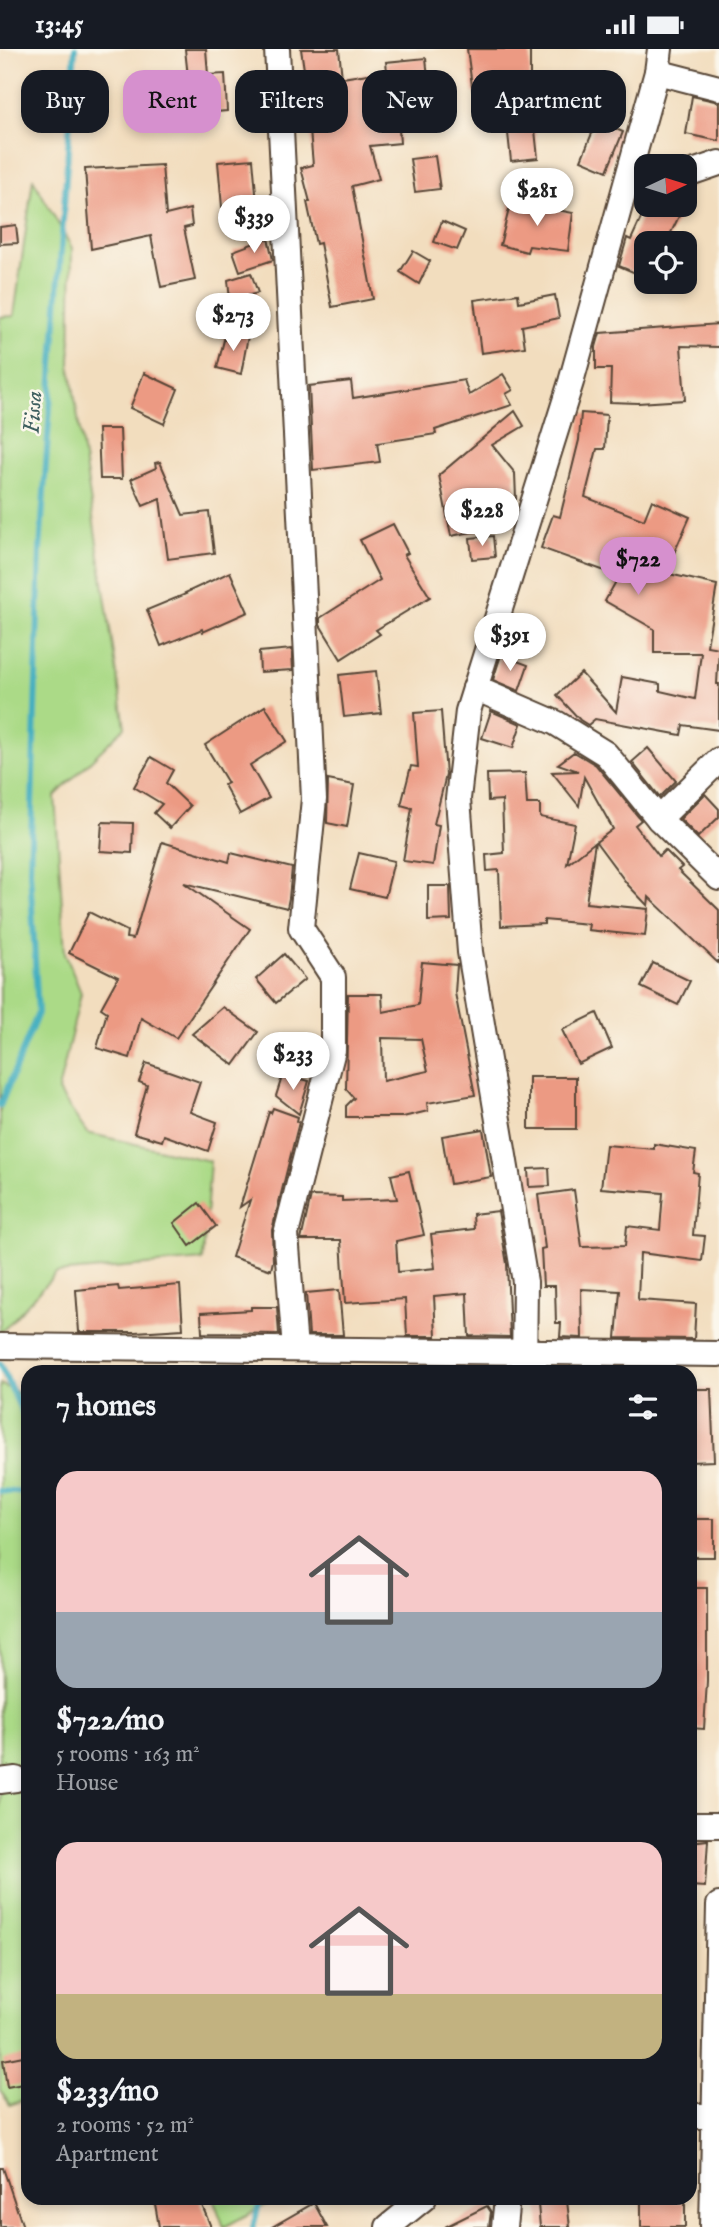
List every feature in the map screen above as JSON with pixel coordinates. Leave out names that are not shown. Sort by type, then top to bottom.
[{"type":"street","points":[[277,49],[314,799],[301,928],[333,978],[333,1050],[286,1234],[295,1349]]},
{"type":"street","points":[[524,1363],[525,1282],[470,952],[458,799],[468,711],[572,382],[658,60],[719,88]]},
{"type":"street","points":[[697,171],[719,163]]},
{"type":"street","points":[[622,198],[634,194]]},
{"type":"street","points":[[475,688],[556,723],[606,754],[659,819],[719,878]]},
{"type":"street","points":[[659,819],[719,760]]},
{"type":"street","points":[[0,1346],[295,1349],[524,1363],[719,1355]]},
{"type":"street","points":[[697,1825],[719,1825]]},
{"type":"street","points":[[712,2227],[717,2116],[719,1906]]},
{"type":"street","points":[[697,2116],[717,2116]]},
{"type":"street","points":[[388,2227],[415,2205]]},
{"type":"street","points":[[504,2227],[506,2205]]},
{"type":"green space","points":[[33,179],[72,248],[70,366],[125,727],[55,796],[65,953],[81,993],[58,1091],[87,1133],[210,1161],[203,1260],[56,1273],[0,1334],[0,317],[14,316]]},
{"type":"green space","points":[[0,1384],[21,1394],[21,2101],[10,2105],[0,2090]]},
{"type":"green space","points":[[216,2205],[266,2205],[224,2227]]},
{"type":"building","points":[[185,49],[206,49],[208,70],[187,70]]},
{"type":"building","points":[[301,49],[339,49],[341,70],[304,70]]},
{"type":"building","points":[[467,49],[530,49],[530,70],[471,70],[471,78]]},
{"type":"building","points":[[426,58],[427,70],[387,70],[386,62]]},
{"type":"building","points":[[221,74],[225,74],[227,111],[221,112]]},
{"type":"building","points":[[362,75],[362,133],[399,133],[400,143],[370,146],[379,179],[352,186],[373,299],[332,307],[320,243],[316,244],[307,202],[310,202],[301,168],[313,165],[310,133],[348,133],[348,77]]},
{"type":"building","points":[[692,96],[719,102],[719,141],[686,134]]},
{"type":"building","points":[[508,133],[535,133],[538,158],[511,161]]},
{"type":"building","points":[[592,133],[623,133],[607,171],[581,160]]},
{"type":"building","points":[[435,156],[440,189],[415,192],[410,159]]},
{"type":"building","points":[[253,159],[257,204],[222,207],[218,162]]},
{"type":"building","points":[[162,165],[166,215],[190,209],[192,226],[184,228],[195,280],[161,287],[151,236],[91,249],[85,169]]},
{"type":"building","points":[[511,201],[573,213],[568,251],[529,246],[527,252],[500,245]]},
{"type":"building","points":[[642,217],[679,217],[672,231],[635,231]]},
{"type":"building","points":[[442,221],[465,231],[457,250],[434,242]]},
{"type":"building","points":[[16,225],[18,243],[0,244],[0,227]]},
{"type":"building","points":[[634,233],[634,272],[619,266],[627,238],[631,240]]},
{"type":"building","points":[[268,238],[273,260],[240,271],[233,251]]},
{"type":"building","points":[[413,251],[430,261],[419,284],[400,272]]},
{"type":"building","points":[[251,273],[258,293],[230,300],[228,280]]},
{"type":"building","points":[[518,294],[519,302],[555,295],[559,318],[522,326],[525,347],[481,353],[474,300]]},
{"type":"building","points":[[719,324],[719,347],[681,346],[685,400],[610,402],[611,369],[596,369],[596,347],[600,333]]},
{"type":"building","points":[[226,332],[248,336],[241,374],[217,368]]},
{"type":"building","points":[[144,373],[178,389],[164,424],[130,408]]},
{"type":"building","points":[[503,374],[513,390],[506,394],[512,405],[435,430],[436,434],[377,443],[380,462],[313,470],[309,386],[351,381],[353,398],[464,380],[469,395]]},
{"type":"building","points":[[515,411],[524,426],[492,445],[515,473],[516,499],[471,501],[477,531],[451,536],[439,475]]},
{"type":"building","points":[[581,413],[607,415],[605,449],[597,449],[585,497],[644,520],[652,500],[690,517],[665,573],[717,585],[707,646],[719,648],[719,730],[683,725],[681,735],[595,719],[588,725],[557,695],[581,673],[616,712],[622,677],[660,684],[660,691],[695,699],[701,653],[654,653],[654,629],[605,601],[619,576],[541,548],[553,515],[560,517],[579,440]]},
{"type":"building","points":[[98,429],[120,429],[122,479],[100,479]]},
{"type":"building","points":[[160,462],[183,515],[209,512],[214,553],[168,559],[160,499],[143,506],[131,479],[156,468],[155,463]]},
{"type":"building","points":[[393,524],[408,553],[404,555],[430,597],[376,630],[380,634],[341,659],[320,625],[320,618],[380,580],[360,540]]},
{"type":"building","points":[[493,536],[495,557],[472,559],[470,538]]},
{"type":"building","points":[[230,572],[248,612],[203,632],[202,629],[161,646],[147,610]]},
{"type":"building","points":[[292,649],[293,670],[260,672],[259,652]]},
{"type":"building","points":[[501,655],[528,665],[519,691],[493,680]]},
{"type":"building","points":[[376,671],[381,713],[344,717],[339,675]]},
{"type":"building","points":[[265,706],[287,741],[250,765],[269,798],[240,814],[224,785],[228,783],[205,745]]},
{"type":"building","points":[[441,711],[446,775],[434,824],[439,825],[433,865],[403,861],[412,808],[401,805],[411,766],[418,767],[414,713]]},
{"type":"building","points":[[491,711],[521,724],[513,748],[482,738]]},
{"type":"building","points":[[648,748],[676,781],[660,797],[632,762]]},
{"type":"building","points":[[574,752],[596,765],[641,820],[635,825],[659,856],[665,850],[682,867],[678,870],[719,910],[719,964],[649,897],[648,906],[628,885],[596,842],[613,829],[584,777],[579,806],[552,772],[578,771],[558,764]]},
{"type":"building","points":[[151,757],[173,770],[166,783],[190,806],[170,828],[154,813],[162,804],[134,787]]},
{"type":"building","points":[[525,773],[527,804],[540,804],[540,817],[575,824],[567,864],[595,842],[586,903],[648,909],[645,936],[588,930],[589,924],[544,920],[544,924],[501,926],[499,870],[487,871],[486,855],[504,853],[502,800],[488,801],[487,774]]},
{"type":"building","points":[[328,780],[354,785],[347,827],[327,823]]},
{"type":"building","points":[[705,794],[719,809],[719,817],[698,837],[680,819]]},
{"type":"building","points":[[102,822],[133,823],[132,853],[100,851]]},
{"type":"building","points":[[162,842],[229,862],[231,853],[292,868],[289,898],[287,908],[184,883],[250,929],[176,1038],[141,1018],[130,1058],[97,1048],[107,1012],[101,1008],[118,977],[69,953],[89,912],[127,931],[126,938],[133,939]]},
{"type":"building","points":[[359,853],[394,861],[385,897],[350,889]]},
{"type":"building","points":[[428,886],[450,886],[451,920],[428,921]]},
{"type":"building","points":[[284,954],[305,979],[276,1003],[256,979]]},
{"type":"building","points":[[422,962],[457,965],[455,993],[475,1095],[427,1103],[428,1111],[403,1117],[346,1117],[346,1106],[354,1098],[346,1089],[348,994],[382,994],[383,1012],[418,1005]],"holes":[[[382,1038],[421,1039],[428,1071],[383,1081]]]},
{"type":"building","points":[[653,963],[690,981],[678,1005],[641,987]]},
{"type":"building","points":[[223,1007],[258,1032],[234,1065],[192,1034]]},
{"type":"building","points":[[597,1013],[612,1048],[578,1064],[562,1030]]},
{"type":"building","points":[[146,1063],[200,1082],[190,1112],[217,1122],[208,1151],[164,1135],[162,1141],[134,1133],[147,1085],[139,1082]]},
{"type":"building","points":[[283,1074],[309,1081],[299,1114],[276,1096]]},
{"type":"building","points":[[529,1077],[576,1077],[576,1129],[529,1129]]},
{"type":"building","points":[[273,1108],[298,1117],[299,1122],[272,1230],[271,1270],[232,1257],[250,1200],[240,1207],[269,1112],[271,1113]]},
{"type":"building","points":[[483,1129],[491,1177],[450,1184],[442,1136]]},
{"type":"building","points":[[654,1144],[696,1151],[693,1172],[698,1173],[693,1235],[705,1236],[702,1261],[640,1253],[638,1298],[696,1304],[694,1339],[616,1338],[620,1291],[581,1289],[582,1338],[560,1337],[561,1323],[556,1323],[555,1286],[543,1286],[541,1249],[545,1248],[538,1195],[574,1190],[582,1247],[625,1246],[627,1226],[660,1230],[663,1193],[601,1188],[606,1145],[654,1149]]},
{"type":"building","points":[[549,1168],[550,1186],[529,1187],[528,1169]]},
{"type":"building","points":[[409,1171],[424,1235],[396,1241],[398,1272],[435,1268],[431,1234],[474,1229],[473,1214],[498,1211],[507,1264],[510,1337],[469,1336],[467,1293],[434,1296],[436,1336],[407,1336],[405,1299],[345,1303],[341,1240],[301,1240],[311,1196],[342,1197],[342,1201],[397,1199],[391,1175]]},
{"type":"building","points":[[199,1203],[216,1226],[190,1246],[174,1223]]},
{"type":"building","points":[[180,1285],[183,1329],[79,1332],[76,1290]]},
{"type":"building","points":[[339,1290],[343,1335],[309,1335],[306,1293]]},
{"type":"building","points":[[251,1307],[277,1307],[279,1334],[202,1333],[201,1313],[251,1310]]},
{"type":"building","points":[[697,1389],[711,1389],[714,1461],[697,1462]]},
{"type":"building","points":[[697,1519],[714,1519],[714,1557],[697,1557]]},
{"type":"building","points":[[697,1588],[707,1588],[704,1729],[697,1728]]},
{"type":"building","points":[[708,1840],[705,1887],[697,1886],[697,1841]]},
{"type":"building","points":[[21,2056],[21,2084],[7,2087],[3,2060]]},
{"type":"building","points":[[0,2168],[3,2168],[23,2227],[0,2227]]},
{"type":"building","points":[[155,2205],[202,2205],[211,2227],[159,2227]]},
{"type":"building","points":[[315,2205],[327,2227],[272,2227]]},
{"type":"building","points":[[538,2205],[567,2205],[570,2227],[540,2227]]},
{"type":"building","points":[[641,2205],[685,2205],[685,2227],[641,2227]]},
{"type":"building","points":[[487,2206],[491,2212],[489,2227],[445,2227]]},
{"type":"waterway","name":"Fissa","points":[[0,1106],[38,1013],[30,871],[40,550],[75,49]]},
{"type":"waterway","name":"Fissa","points":[[0,1364],[21,1410]]},
{"type":"waterway","points":[[0,1491],[21,1492]]},
{"type":"waterway","name":"Fissa","points":[[253,2227],[259,2205]]}]
